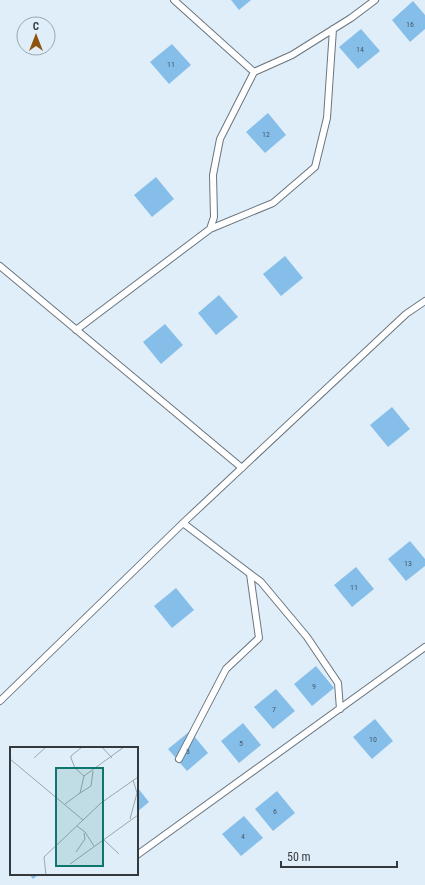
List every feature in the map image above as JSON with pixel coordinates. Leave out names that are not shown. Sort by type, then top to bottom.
[{"type":"lane","points":[[174,0],[254,72]]},
{"type":"lane","points":[[210,229],[214,217],[214,175],[220,139],[254,72],[292,55],[375,0]]},
{"type":"lane","points":[[76,330],[210,229],[273,203],[315,167],[327,118],[332,29]]},
{"type":"lane","points":[[0,266],[242,468]]},
{"type":"lane","points":[[0,701],[183,523],[406,314],[425,301]]},
{"type":"lane","points":[[183,523],[261,582],[307,637],[338,683],[340,709]]},
{"type":"lane","points":[[179,759],[226,669],[259,638],[250,574]]},
{"type":"lane","points":[[138,854],[425,647]]},
{"type":"building","points":[[231,0],[251,0],[239,10]]},
{"type":"building","points":[[413,1],[425,15],[425,29],[410,42],[392,20]]},
{"type":"building","points":[[361,29],[380,51],[358,69],[339,47]]},
{"type":"building","points":[[172,44],[191,65],[169,84],[150,62]]},
{"type":"building","points":[[268,113],[286,135],[265,153],[246,132]]},
{"type":"building","points":[[156,177],[174,199],[152,217],[134,195]]},
{"type":"building","points":[[285,256],[303,278],[281,296],[263,274]]},
{"type":"building","points":[[219,295],[238,317],[216,335],[198,313]]},
{"type":"building","points":[[165,324],[183,345],[161,364],[143,342]]},
{"type":"building","points":[[392,407],[410,429],[388,447],[370,425]]},
{"type":"building","points":[[410,541],[425,559],[425,566],[406,581],[388,559]]},
{"type":"building","points":[[356,567],[374,589],[352,607],[334,585]]},
{"type":"building","points":[[176,588],[194,610],[172,628],[154,606]]},
{"type":"building","points":[[316,666],[334,688],[312,706],[294,684]]},
{"type":"building","points":[[276,689],[295,711],[273,729],[254,707]]},
{"type":"building","points":[[375,719],[393,741],[372,759],[353,737]]},
{"type":"building","points":[[243,723],[261,745],[239,763],[221,741]]},
{"type":"building","points":[[190,731],[208,753],[187,771],[168,749]]},
{"type":"building","points":[[138,788],[149,802],[138,811]]},
{"type":"building","points":[[277,791],[295,813],[273,831],[255,809]]},
{"type":"building","points":[[244,816],[263,838],[241,856],[222,834]]},
{"type":"building","points":[[30,875],[38,875],[33,879]]}]
